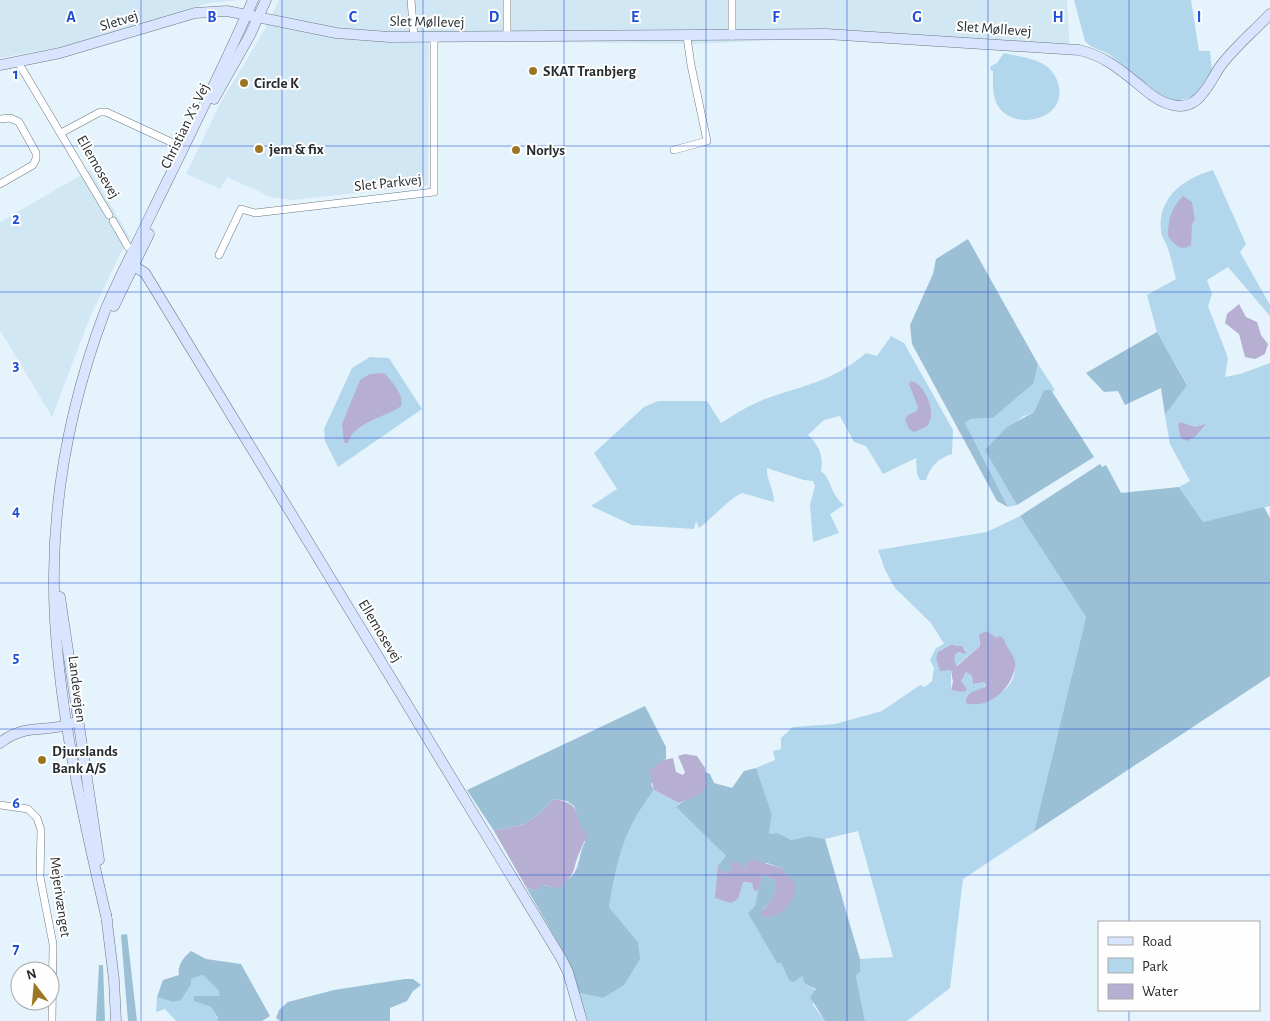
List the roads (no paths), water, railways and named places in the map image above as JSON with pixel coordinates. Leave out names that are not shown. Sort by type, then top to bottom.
[{"type":"street","name":"Christian X's Vej","points":[[131,264],[134,249],[184,148],[253,0]]},
{"type":"street","name":"Christian X's Vej","points":[[131,264],[211,104],[259,17],[266,0]]},
{"type":"street","points":[[411,0],[414,37]]},
{"type":"street","points":[[507,0],[507,37]]},
{"type":"street","points":[[732,0],[732,36]]},
{"type":"street","name":"Sletvej","points":[[0,65],[88,46],[196,13],[218,10],[259,17]]},
{"type":"street","name":"Slet Møllevej","points":[[259,17],[336,33],[414,37],[826,34],[1079,50],[1103,57],[1149,94],[1162,102],[1177,106],[1189,104],[1199,98],[1222,64],[1270,14]]},
{"type":"street","points":[[674,150],[707,141],[687,36]]},
{"type":"street","name":"Slet Parkvej","points":[[218,254],[241,209],[255,213],[434,192],[434,37]]},
{"type":"street","name":"Ellemosevej","points":[[18,62],[128,247],[134,249]]},
{"type":"street","name":"Ellemosevej","points":[[61,133],[100,112],[106,112],[184,148]]},
{"type":"street","points":[[0,119],[10,118],[19,122],[36,152],[36,160],[33,165],[0,184]]},
{"type":"street","name":"Ellemosevej","points":[[131,264],[145,273],[159,295],[561,958],[568,972],[582,1021]]},
{"type":"street","name":"Landevejen","points":[[107,920],[88,839],[66,723],[54,617],[56,547],[58,500],[66,446],[77,397],[90,354],[131,264]]},
{"type":"street","name":"Landevejen","points":[[56,547],[62,616],[107,920],[114,980],[116,1021]]},
{"type":"street","points":[[0,743],[17,733],[77,721]]},
{"type":"street","name":"Mejerivænget","points":[[0,805],[28,809],[40,823],[40,877],[53,944],[52,1021]]},
{"type":"water","points":[[1183,196],[1192,202],[1195,220],[1192,224],[1191,245],[1184,248],[1172,242],[1168,236],[1171,214]]},
{"type":"water","points":[[1239,304],[1246,317],[1257,322],[1261,335],[1268,344],[1265,354],[1255,359],[1245,357],[1239,334],[1225,323],[1227,314]]},
{"type":"water","points":[[384,373],[399,393],[402,402],[401,406],[363,425],[351,436],[348,443],[344,443],[342,424],[360,380],[370,374]]},
{"type":"water","points":[[911,381],[916,383],[924,392],[931,410],[928,425],[914,432],[909,429],[905,420],[908,415],[917,411],[918,407],[909,384]]},
{"type":"water","points":[[1180,422],[1195,427],[1206,424],[1195,437],[1187,441],[1181,438],[1178,426]]},
{"type":"water","points":[[986,631],[997,638],[1000,636],[1004,639],[1015,663],[1013,675],[998,696],[983,703],[966,703],[966,699],[970,694],[985,687],[986,684],[984,682],[973,684],[972,676],[966,672],[961,681],[967,689],[966,691],[951,690],[953,682],[951,670],[940,671],[936,658],[938,652],[951,645],[962,646],[966,652],[965,654],[959,652],[955,655],[954,660],[957,666],[980,646],[979,635]]},
{"type":"water","points":[[685,754],[697,756],[705,768],[706,787],[699,795],[679,803],[654,790],[649,771],[663,760],[673,758],[676,772],[683,775],[685,772],[678,756]]},
{"type":"water","points":[[554,799],[564,801],[574,807],[579,821],[587,834],[572,873],[566,882],[560,888],[543,885],[534,891],[526,887],[494,831],[524,824],[539,814]]},
{"type":"water","points":[[755,860],[781,868],[795,883],[794,896],[787,908],[770,917],[763,917],[761,913],[772,899],[776,881],[762,874],[759,890],[754,891],[752,883],[743,882],[738,899],[731,903],[715,898],[718,866],[726,874],[731,870],[732,863],[739,862],[745,869],[748,861]]},
{"type":"place","name":"SKAT Tranbjerg","points":[[533,71]]},
{"type":"place","name":"Circle K","points":[[244,83]]},
{"type":"place","name":"jem & fix","points":[[259,149]]},
{"type":"place","name":"Norlys","points":[[516,150]]},
{"type":"place","name":"Djurslands Bank A/S","points":[[42,760]]}]
